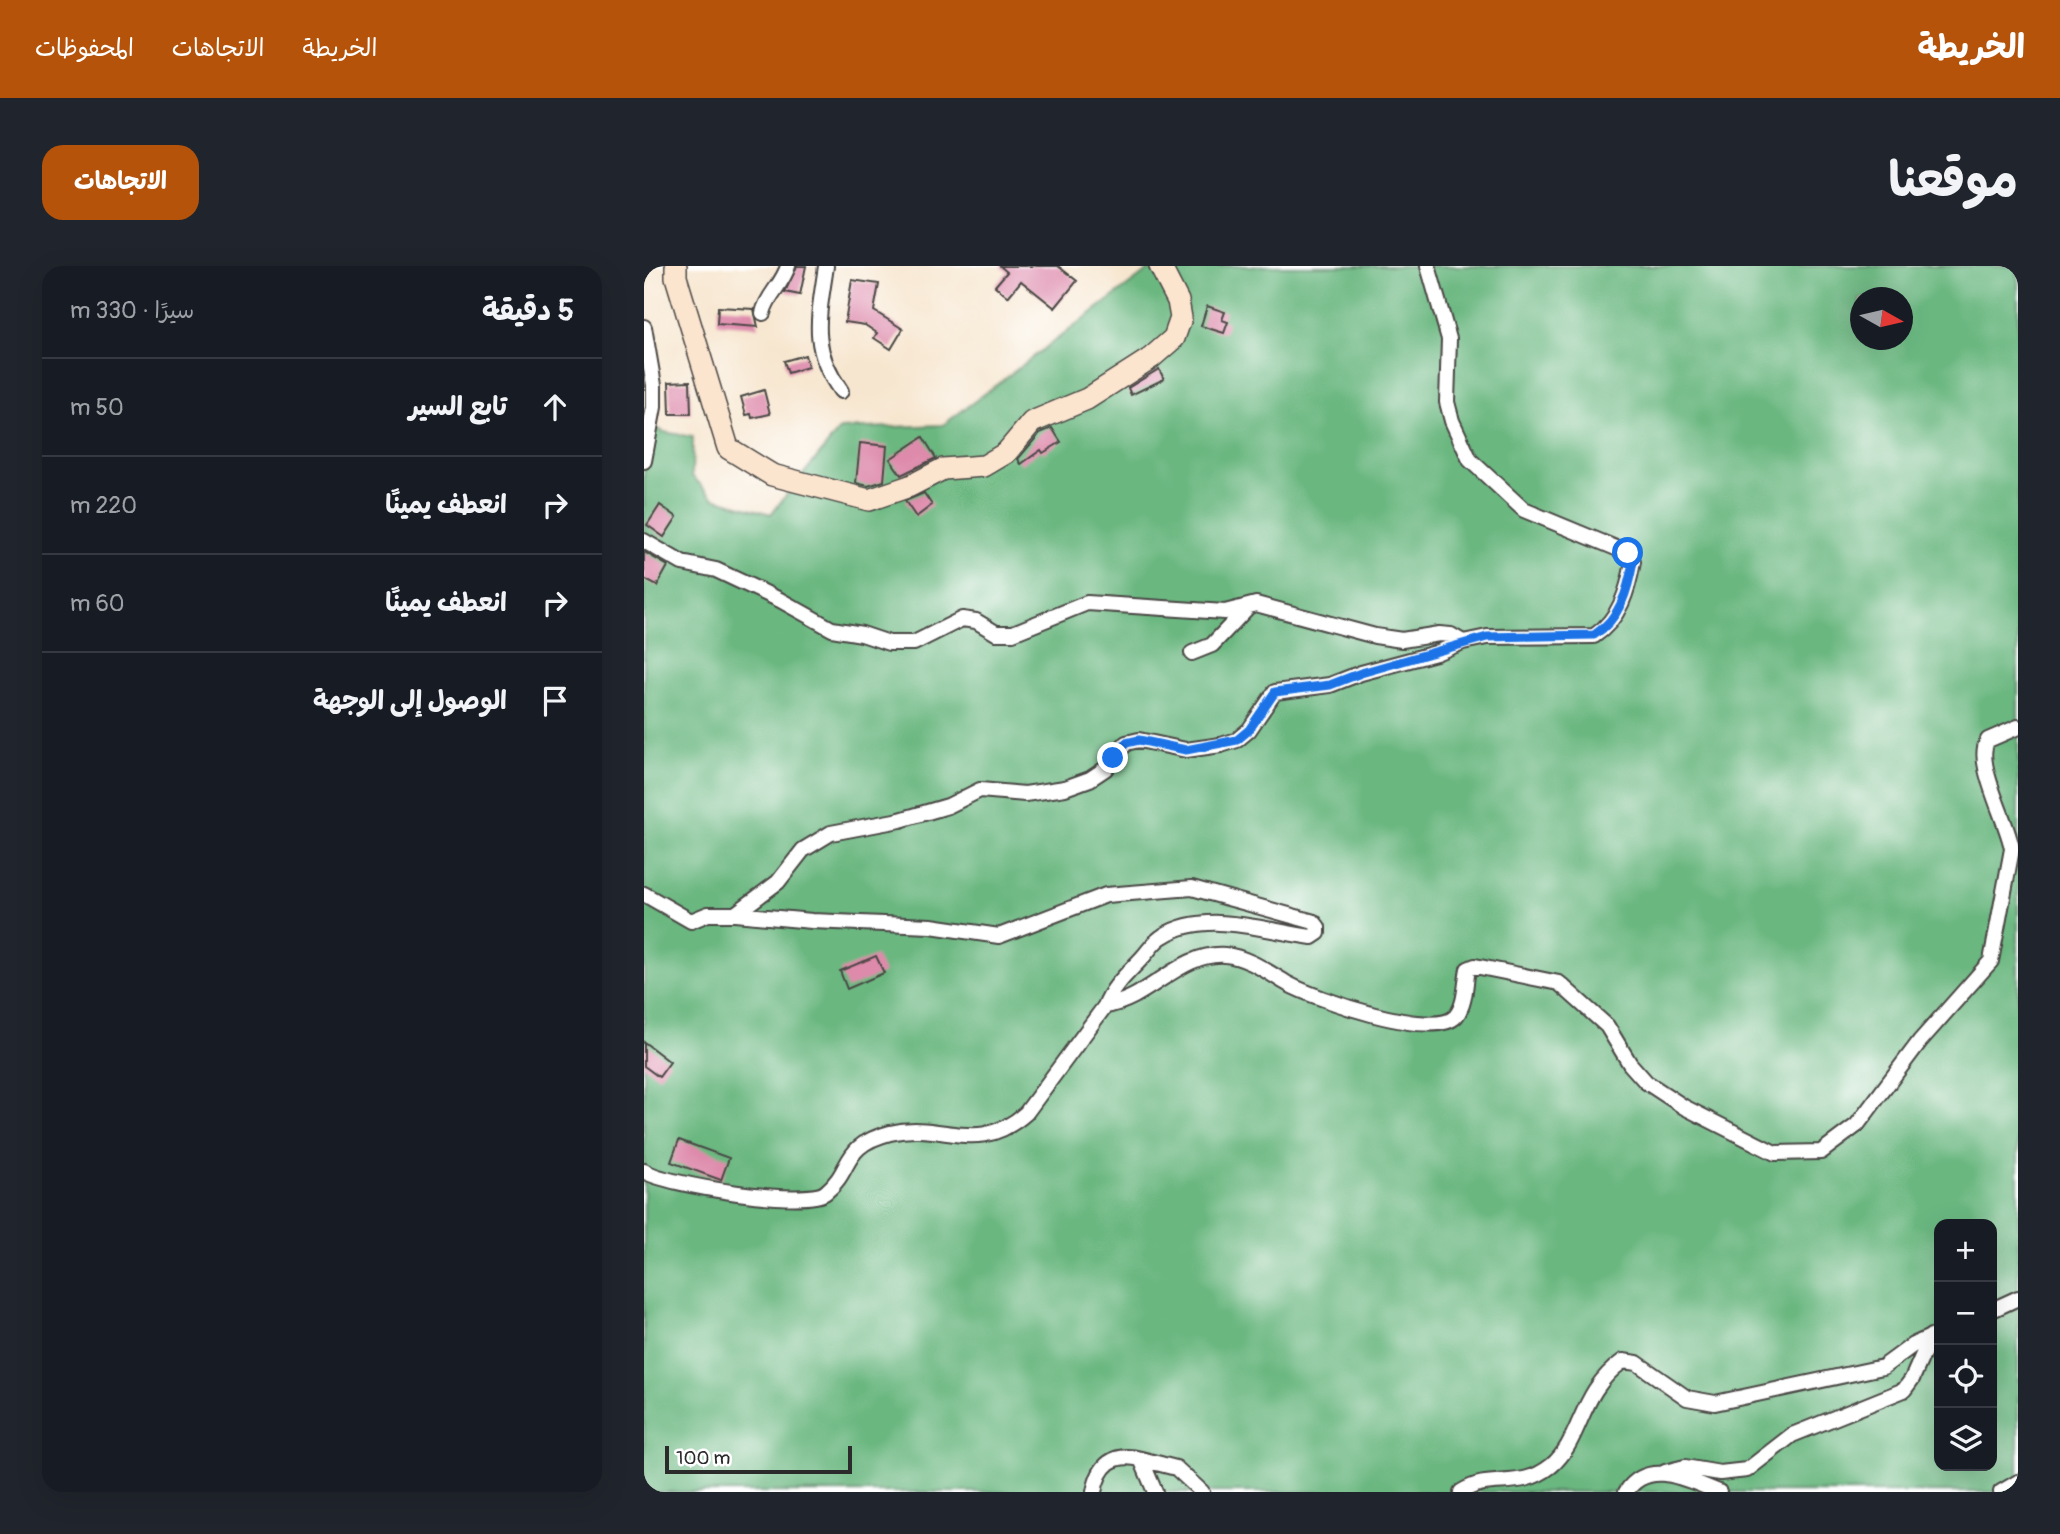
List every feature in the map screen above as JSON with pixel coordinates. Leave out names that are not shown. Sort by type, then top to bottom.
[{"type":"street","points":[[676,266],[676,277],[728,448],[772,475],[869,500],[910,486],[943,469],[985,466],[1006,453],[1032,422],[1087,399],[1151,358],[1174,338],[1181,318],[1178,301],[1160,266]]},
{"type":"street","points":[[763,313],[765,304],[780,285],[788,266]]},
{"type":"street","points":[[826,266],[819,311],[818,346],[826,369],[841,391]]},
{"type":"street","points":[[735,914],[778,882],[803,850],[831,833],[900,820],[948,807],[980,790],[1025,794],[1065,788],[1090,779],[1105,769],[1126,743],[1139,740],[1186,750],[1221,745],[1237,740],[1249,730],[1275,692],[1330,685],[1361,673],[1436,653],[1462,642],[1487,637],[1594,635],[1609,626],[1628,589],[1633,562],[1628,553],[1524,510],[1470,460],[1447,402],[1449,339],[1428,266]]},
{"type":"street","points":[[644,327],[654,385],[654,407],[644,461]]},
{"type":"street","points":[[644,541],[682,564],[716,570],[780,600],[832,629],[862,634],[889,643],[914,643],[962,618],[976,621],[996,634],[1013,633],[1087,603],[1225,612],[1256,604],[1375,636],[1402,640],[1438,634],[1451,635],[1462,642]]},
{"type":"street","points":[[1192,653],[1212,645],[1249,606]]},
{"type":"street","points":[[1105,1006],[1121,1004],[1200,957],[1227,955],[1267,970],[1290,985],[1346,1006],[1423,1025],[1446,1021],[1456,1016],[1463,1000],[1468,970],[1475,966],[1544,978],[1559,983],[1607,1026],[1630,1064],[1646,1082],[1684,1107],[1775,1153],[1821,1152],[1857,1125],[1920,1041],[1991,961],[2012,849],[2009,831],[1983,755],[1988,740],[2018,727]]},
{"type":"street","points":[[644,894],[691,921],[708,914],[735,914],[812,922],[931,926],[999,936],[1106,895],[1192,888],[1222,894],[1314,922],[1318,927],[1318,933],[1312,937],[1245,925],[1204,922],[1178,928],[1160,937],[1121,980],[1026,1113],[1010,1127],[996,1133],[973,1137],[918,1129],[873,1139],[852,1152],[835,1182],[824,1194],[808,1197],[732,1192],[678,1183],[644,1171]]},
{"type":"street","points":[[1997,1308],[2018,1298]]},
{"type":"street","points":[[1461,1492],[1471,1485],[1487,1482],[1524,1482],[1551,1465],[1563,1455],[1591,1393],[1623,1361],[1637,1363],[1687,1398],[1715,1403],[1884,1367],[1913,1345],[1934,1335]]},
{"type":"street","points":[[1626,1492],[1651,1473],[1685,1467],[1720,1472],[1747,1470],[1792,1436],[1904,1390],[1934,1337]]},
{"type":"street","points":[[1094,1492],[1097,1474],[1103,1465],[1128,1455],[1176,1468],[1202,1492]]},
{"type":"street","points":[[1141,1459],[1155,1492]]},
{"type":"street","points":[[1665,1472],[1719,1492]]},
{"type":"street","points":[[2001,1492],[2018,1482]]},
{"type":"green space","points":[[1154,266],[2018,266],[2018,1492],[644,1492],[644,422],[664,432],[693,437],[692,476],[714,498],[771,514],[840,429],[943,425]]},
{"type":"building","points":[[797,266],[806,266],[800,295],[785,292]]},
{"type":"building","points":[[1000,266],[1058,266],[1077,281],[1055,308],[1021,281],[1008,297],[995,286],[1007,272]]},
{"type":"building","points":[[852,280],[879,284],[874,311],[903,329],[891,349],[874,338],[877,333],[865,325],[845,322]]},
{"type":"building","points":[[1207,306],[1225,312],[1222,320],[1228,322],[1224,333],[1201,326]]},
{"type":"building","points":[[718,307],[754,309],[758,327],[717,324]]},
{"type":"building","points":[[805,355],[808,367],[788,373],[784,361]]},
{"type":"building","points":[[1159,369],[1164,379],[1131,395],[1128,388]]},
{"type":"building","points":[[690,381],[691,414],[670,414],[669,382]]},
{"type":"building","points":[[764,390],[770,414],[752,418],[751,414],[746,415],[741,397]]},
{"type":"building","points":[[1052,428],[1061,442],[1043,453],[1041,450],[1021,464],[1018,459],[1040,433]]},
{"type":"building","points":[[923,437],[936,458],[901,475],[890,459]]},
{"type":"building","points":[[860,443],[887,446],[884,481],[868,486],[856,483]]},
{"type":"building","points":[[924,493],[932,505],[916,517],[905,501]]},
{"type":"building","points":[[660,505],[677,517],[664,537],[647,525]]},
{"type":"building","points":[[644,552],[668,566],[657,586],[644,579]]},
{"type":"building","points":[[876,956],[884,973],[847,989],[840,971]]},
{"type":"building","points":[[644,1042],[670,1062],[659,1077],[644,1066]]},
{"type":"building","points":[[679,1140],[729,1158],[721,1180],[671,1162]]},
{"type":"route","points":[[1113,758],[1126,743],[1139,740],[1186,750],[1237,740],[1249,730],[1275,692],[1330,685],[1361,673],[1436,653],[1462,642],[1487,637],[1594,635],[1609,626],[1628,589],[1633,562],[1628,553]]}]
